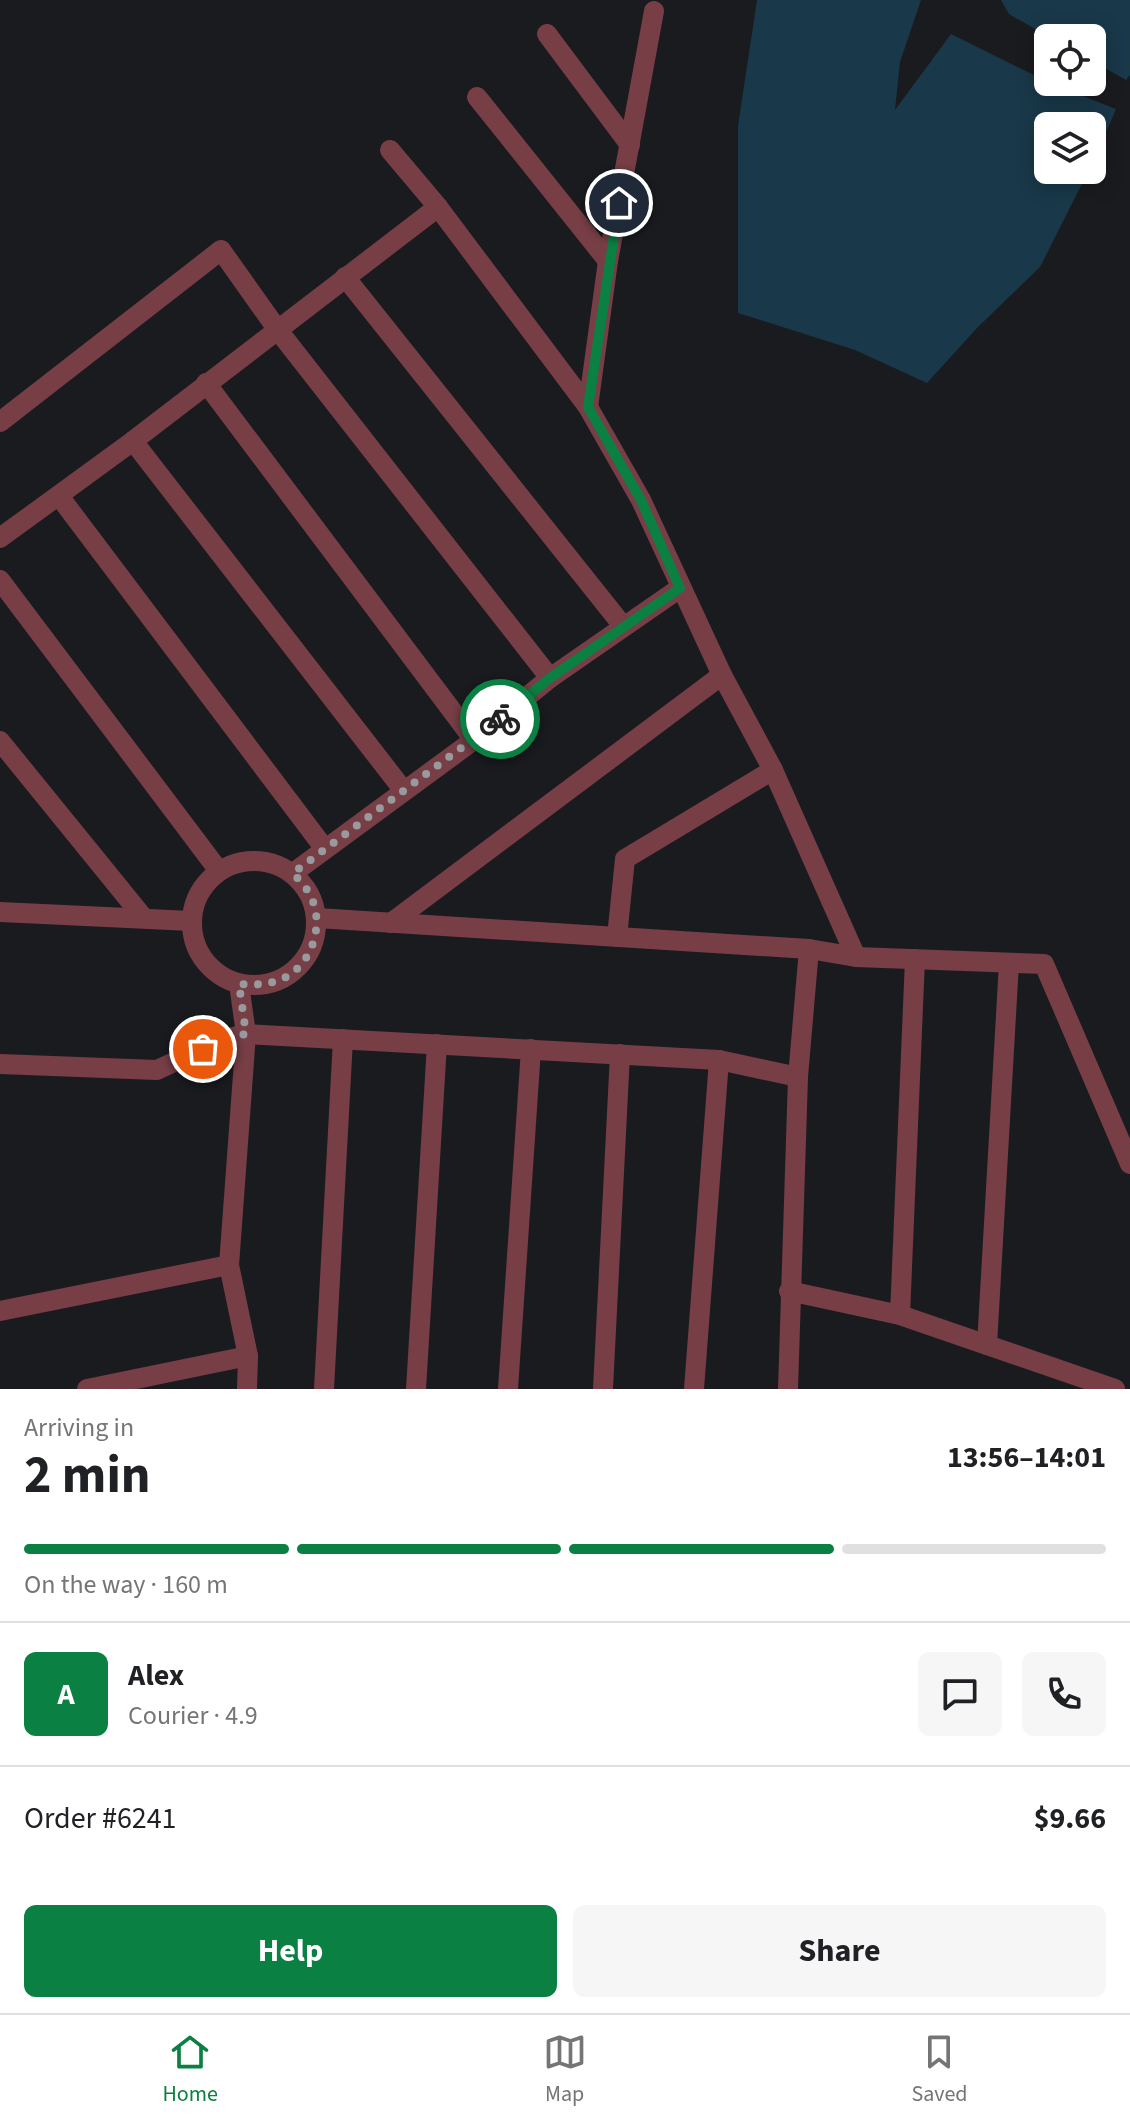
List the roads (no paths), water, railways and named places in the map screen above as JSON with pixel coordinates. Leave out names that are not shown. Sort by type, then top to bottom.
[{"type":"street","points":[[588,407],[608,261],[654,11]]},
{"type":"street","points":[[547,34],[630,145]]},
{"type":"street","points":[[477,97],[608,261]]},
{"type":"street","points":[[390,150],[438,207],[588,407],[641,500],[722,675],[773,770],[856,957]]},
{"type":"street","points":[[0,538],[133,441],[438,207]]},
{"type":"street","points":[[0,422],[221,250],[277,329],[550,678]]},
{"type":"street","points":[[345,277],[623,626]]},
{"type":"street","points":[[206,383],[474,740]]},
{"type":"street","points":[[133,441],[404,791]]},
{"type":"street","points":[[59,496],[325,849]]},
{"type":"street","points":[[0,580],[219,871]]},
{"type":"street","points":[[293,873],[474,740],[550,678],[680,588]]},
{"type":"street","points":[[391,923],[722,675]]},
{"type":"street","points":[[0,741],[143,917]]},
{"type":"street","points":[[617,937],[625,859],[773,770]]},
{"type":"street","points":[[244,861],[270,862],[293,873],[310,893],[317,918],[314,942],[303,963],[285,978],[263,985],[239,984],[220,975],[204,961],[195,942],[191,921],[199,892],[219,871],[244,861]]},
{"type":"street","points":[[0,893],[7,911],[191,921]]},
{"type":"street","points":[[317,918],[809,949],[856,957],[1044,964],[1130,1164]]},
{"type":"street","points":[[788,1389],[798,1077],[809,949]]},
{"type":"street","points":[[900,1315],[915,959]]},
{"type":"street","points":[[987,1345],[1009,963]]},
{"type":"street","points":[[239,984],[246,1034],[229,1265],[248,1356],[247,1389]]},
{"type":"street","points":[[0,1064],[157,1070],[221,1040],[246,1034],[719,1060],[798,1077]]},
{"type":"street","points":[[324,1389],[343,1039]]},
{"type":"street","points":[[416,1389],[437,1044]]},
{"type":"street","points":[[508,1389],[531,1049]]},
{"type":"street","points":[[603,1389],[620,1054]]},
{"type":"street","points":[[694,1389],[719,1060]]},
{"type":"street","points":[[0,1311],[229,1265]]},
{"type":"street","points":[[789,1291],[900,1315],[1115,1389]]},
{"type":"street","points":[[87,1389],[248,1356]]},
{"type":"water","points":[[757,0],[921,0],[900,62],[895,110],[951,34],[1034,75],[1034,96],[1083,96],[1116,109],[1106,132],[1106,112],[1034,112],[1034,184],[1082,184],[1040,267],[977,328],[927,383],[855,350],[738,313],[738,126]]},
{"type":"water","points":[[1001,0],[1130,0],[1130,75],[1126,80],[1106,69],[1106,24],[1034,24],[1034,28],[1009,14]]}]
